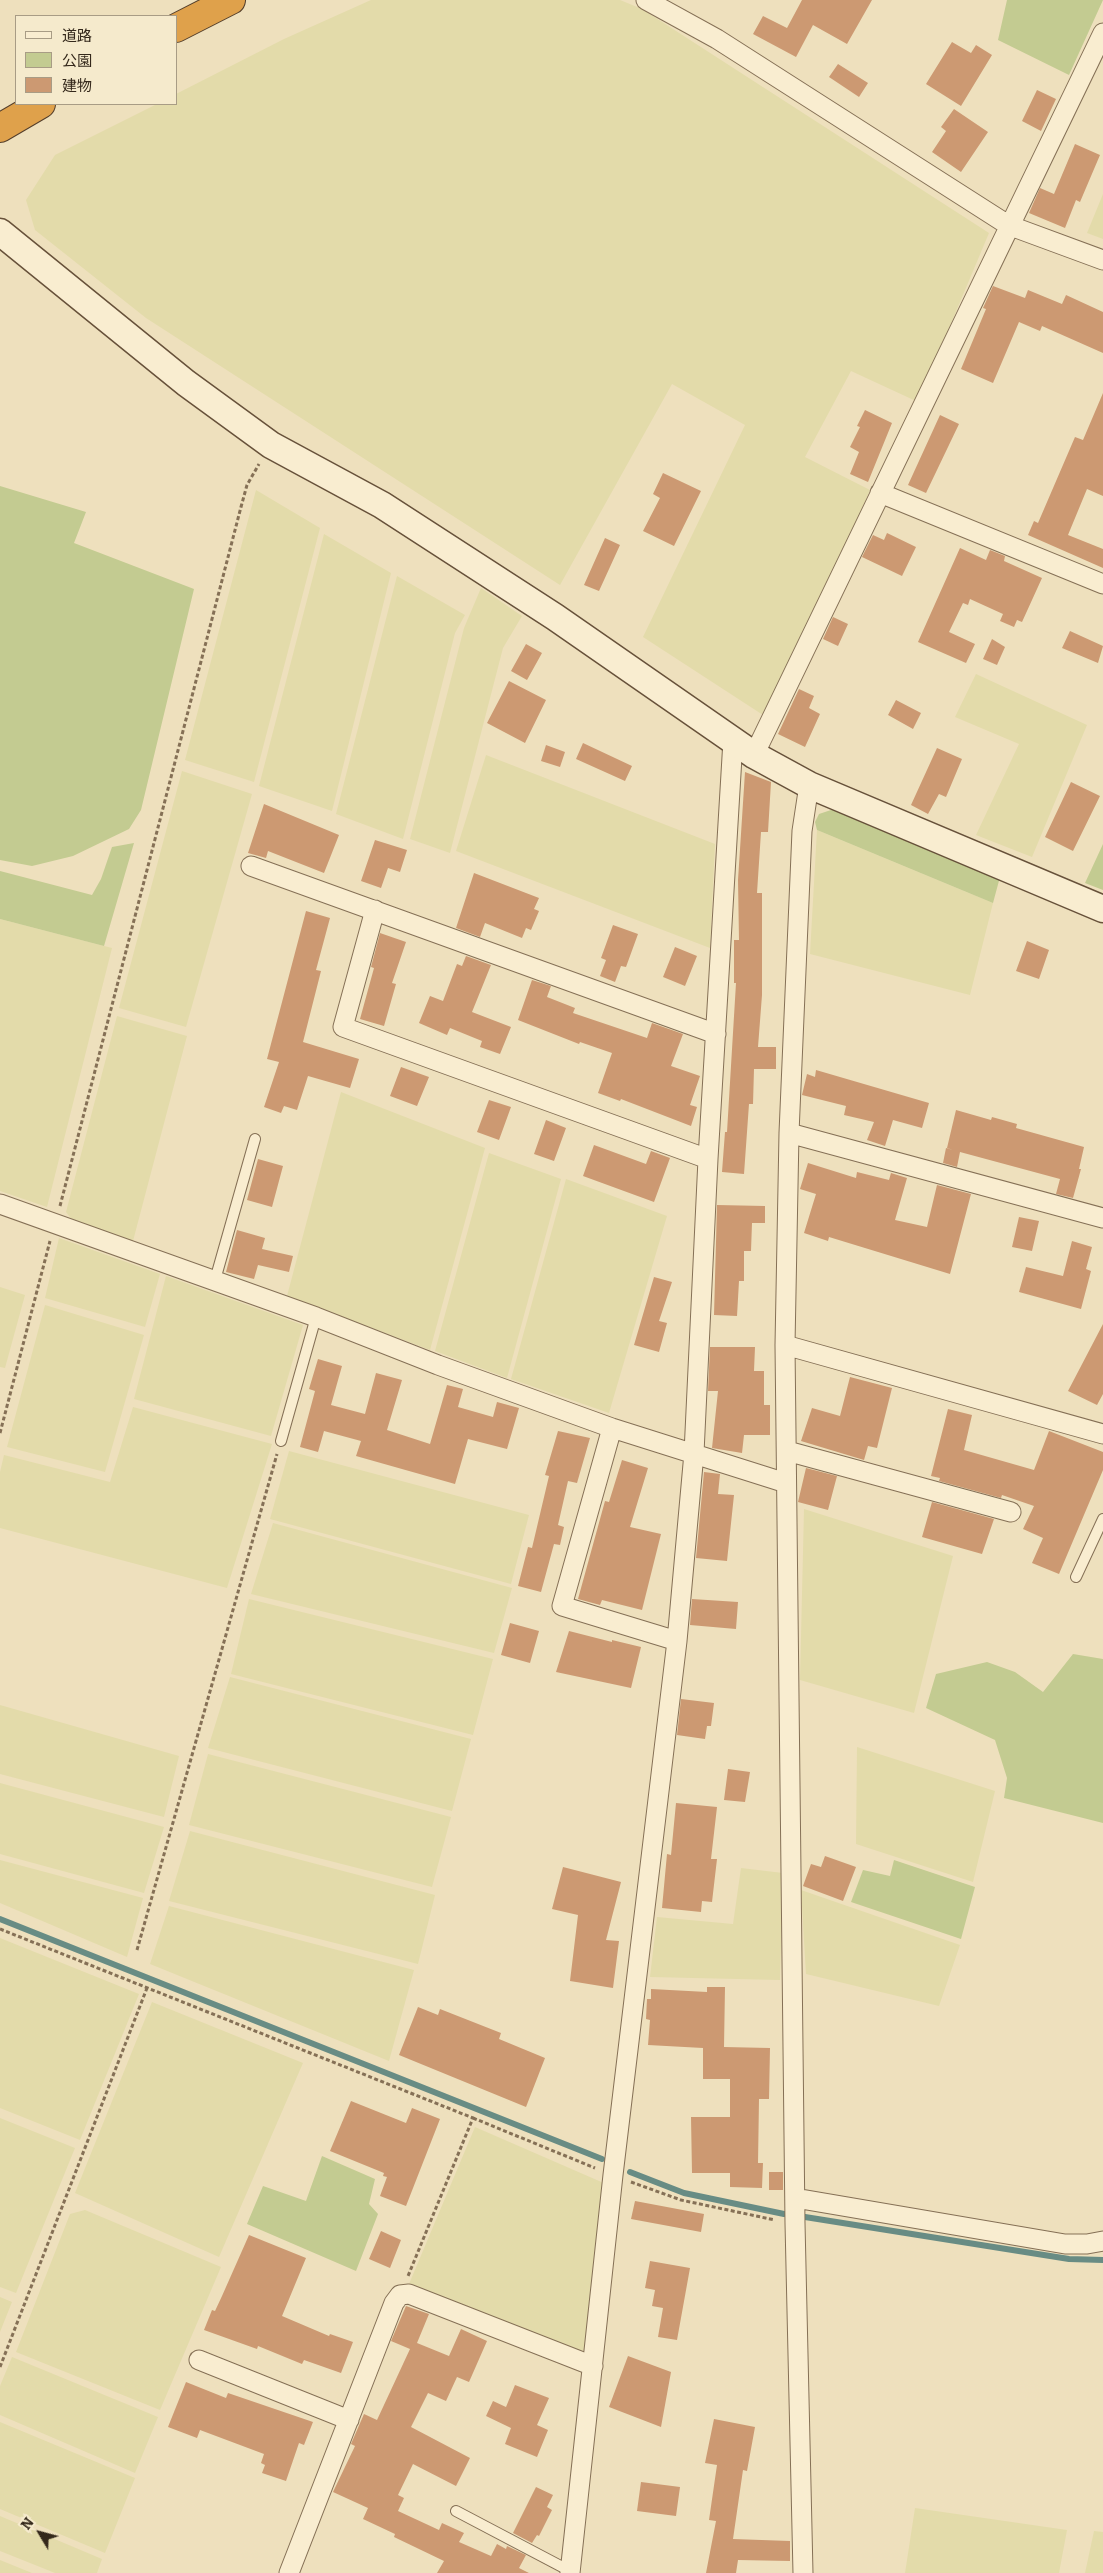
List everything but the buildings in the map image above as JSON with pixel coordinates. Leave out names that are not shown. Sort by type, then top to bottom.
[{"type":"highway","points":[[178,27],[232,0]]},
{"type":"highway","points":[[0,128],[39,105]]},
{"type":"street","points":[[646,0],[717,39],[1008,225],[1103,260]]},
{"type":"street","points":[[754,755],[1008,225],[1103,32]]},
{"type":"street","points":[[0,232],[186,382],[271,444],[406,521],[555,617],[754,755],[809,785],[1103,909]]},
{"type":"street","points":[[880,493],[1103,584]]},
{"type":"street","points":[[570,2572],[613,2176],[677,1641],[694,1453],[708,1159],[733,740]]},
{"type":"street","points":[[803,2573],[798,2446],[785,1345],[789,1133],[802,831],[809,785]]},
{"type":"street","points":[[250,866],[716,1034]]},
{"type":"street","points":[[375,910],[343,1027],[708,1159]]},
{"type":"street","points":[[789,1133],[1103,1218]]},
{"type":"street","points":[[0,1204],[316,1317],[438,1365],[612,1428],[786,1483]]},
{"type":"street","points":[[785,1345],[1103,1434]]},
{"type":"street","points":[[612,1428],[562,1606],[677,1641]]},
{"type":"street","points":[[787,1452],[1011,1512]]},
{"type":"street","points":[[795,2198],[1065,2244],[1088,2244],[1103,2241]]},
{"type":"street","points":[[289,2573],[394,2303],[400,2295],[409,2294],[593,2366]]},
{"type":"street","points":[[199,2360],[349,2420]]},
{"type":"lane","points":[[214,1280],[255,1139]]},
{"type":"lane","points":[[281,1441],[316,1317]]},
{"type":"lane","points":[[1076,1577],[1103,1520]]},
{"type":"lane","points":[[456,2511],[570,2572]]},
{"type":"path","points":[[0,1433],[241,506],[247,485],[271,444]]},
{"type":"path","points":[[137,1950],[281,1441]]},
{"type":"path","points":[[0,1929],[474,2118],[400,2295]]},
{"type":"path","points":[[0,2367],[147,1988]]},
{"type":"shaded area","points":[[371,0],[620,0],[642,9],[989,233],[918,402],[851,371],[805,457],[870,490],[814,621],[763,715],[643,637],[745,425],[672,384],[560,585],[146,318],[35,230],[26,200],[55,155],[155,105],[178,105],[178,93],[284,39]]},
{"type":"shaded area","points":[[1103,194],[1103,239],[1087,233]]},
{"type":"shaded area","points":[[256,490],[320,528],[254,782],[185,760]]},
{"type":"shaded area","points":[[324,534],[391,573],[332,811],[259,786]]},
{"type":"shaded area","points":[[397,576],[465,615],[455,633],[403,839],[336,814]]},
{"type":"shaded area","points":[[481,588],[522,616],[503,648],[450,853],[410,839],[464,628]]},
{"type":"shaded area","points":[[976,674],[1087,725],[1032,857],[976,835],[1019,744],[955,717]]},
{"type":"shaded area","points":[[486,755],[715,844],[710,948],[456,851]]},
{"type":"shaded area","points":[[182,771],[252,794],[186,1027],[119,1008]]},
{"type":"shaded area","points":[[817,830],[993,903],[970,995],[810,954]]},
{"type":"shaded area","points":[[0,919],[112,948],[47,1207],[0,1191]]},
{"type":"shaded area","points":[[117,1016],[187,1036],[133,1241],[73,1221],[66,1212]]},
{"type":"shaded area","points":[[341,1092],[485,1148],[430,1350],[287,1296]]},
{"type":"shaded area","points":[[489,1153],[561,1179],[507,1378],[435,1351]]},
{"type":"shaded area","points":[[566,1179],[667,1216],[609,1413],[511,1379]]},
{"type":"shaded area","points":[[59,1238],[160,1274],[145,1327],[45,1298]]},
{"type":"shaded area","points":[[166,1276],[303,1325],[271,1436],[134,1399]]},
{"type":"shaded area","points":[[0,1287],[25,1295],[5,1368],[0,1367]]},
{"type":"shaded area","points":[[45,1305],[144,1335],[105,1472],[7,1447]]},
{"type":"shaded area","points":[[133,1407],[272,1444],[227,1588],[0,1528],[0,1472],[4,1455],[110,1482]]},
{"type":"shaded area","points":[[289,1451],[529,1515],[511,1584],[270,1519]]},
{"type":"shaded area","points":[[804,1509],[953,1556],[914,1713],[800,1680]]},
{"type":"shaded area","points":[[273,1523],[512,1588],[494,1653],[251,1594]]},
{"type":"shaded area","points":[[249,1599],[493,1659],[473,1735],[231,1674]]},
{"type":"shaded area","points":[[230,1677],[471,1739],[452,1811],[208,1748]]},
{"type":"shaded area","points":[[0,1705],[179,1756],[164,1817],[0,1774]]},
{"type":"shaded area","points":[[857,1747],[995,1791],[973,1882],[856,1844]]},
{"type":"shaded area","points":[[208,1754],[451,1817],[432,1887],[189,1825]]},
{"type":"shaded area","points":[[0,1783],[164,1827],[144,1893],[0,1854]]},
{"type":"shaded area","points":[[190,1831],[435,1895],[418,1964],[169,1901]]},
{"type":"shaded area","points":[[0,1860],[143,1898],[127,1957],[0,1903]]},
{"type":"shaded area","points":[[741,1868],[783,1873],[780,1980],[650,1977],[657,1917],[733,1924]]},
{"type":"shaded area","points":[[801,1890],[960,1945],[939,2006],[806,1974]]},
{"type":"shaded area","points":[[169,1906],[414,1970],[389,2061],[150,1964]]},
{"type":"shaded area","points":[[0,1938],[139,1994],[80,2140],[0,2108]]},
{"type":"shaded area","points":[[152,2002],[303,2063],[219,2257],[75,2193]]},
{"type":"shaded area","points":[[0,2118],[75,2148],[16,2293],[0,2287]]},
{"type":"shaded area","points":[[475,2127],[606,2184],[585,2350],[573,2352],[409,2284]]},
{"type":"shaded area","points":[[85,2210],[221,2267],[160,2410],[16,2352],[70,2214]]},
{"type":"shaded area","points":[[0,2297],[12,2302],[0,2332]]},
{"type":"shaded area","points":[[12,2357],[158,2417],[135,2473],[0,2415],[0,2386]]},
{"type":"shaded area","points":[[0,2422],[135,2478],[105,2553],[0,2509]]},
{"type":"shaded area","points":[[915,2508],[1067,2530],[1059,2573],[905,2573]]},
{"type":"shaded area","points":[[0,2516],[102,2559],[97,2573],[55,2573],[0,2551]]},
{"type":"shaded area","points":[[1094,2531],[1103,2532],[1103,2573],[1085,2573]]},
{"type":"shaded area","points":[[0,2560],[32,2573],[0,2573]]},
{"type":"green space","points":[[1007,0],[1103,0],[1069,75],[998,40]]},
{"type":"green space","points":[[0,486],[86,512],[74,543],[194,589],[141,810],[129,829],[73,856],[32,866],[0,860]]},
{"type":"green space","points":[[834,809],[1000,877],[993,903],[817,830],[815,822],[819,814]]},
{"type":"green space","points":[[134,843],[104,946],[0,919],[0,871],[92,895],[101,879],[112,847]]},
{"type":"green space","points":[[1103,844],[1103,890],[1085,883]]},
{"type":"green space","points":[[1073,1654],[1103,1659],[1103,1823],[1004,1798],[1007,1778],[995,1740],[926,1708],[936,1674],[987,1662],[1015,1672],[1043,1692]]},
{"type":"green space","points":[[894,1860],[975,1887],[961,1939],[851,1902],[863,1870],[890,1876]]},
{"type":"green space","points":[[322,2156],[375,2179],[369,2204],[378,2214],[356,2271],[247,2224],[263,2186],[306,2201]]},
{"type":"waterway","points":[[0,1919],[602,2159]]},
{"type":"waterway","points":[[630,2172],[684,2193],[784,2214]]},
{"type":"waterway","points":[[805,2217],[1069,2259],[1103,2260]]}]
